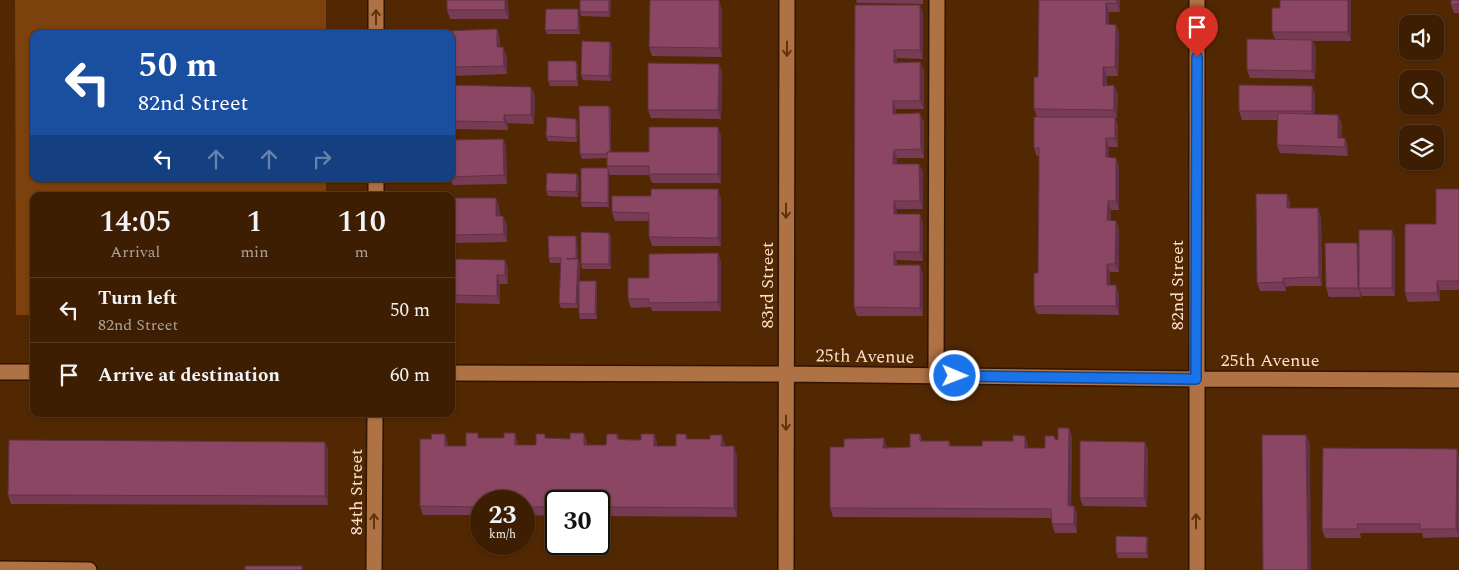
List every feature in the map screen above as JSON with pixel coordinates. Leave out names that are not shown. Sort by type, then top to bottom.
[{"type":"street","points":[[376,0],[376,30]]},
{"type":"street","name":"83rd Street","points":[[786,570],[787,0]]},
{"type":"street","points":[[936,376],[937,0]]},
{"type":"street","name":"82nd Street","points":[[1196,570],[1197,0]]},
{"type":"street","points":[[0,372],[30,372]]},
{"type":"street","name":"25th Avenue","points":[[455,373],[1459,380]]},
{"type":"street","name":"84th Street","points":[[374,570],[375,417]]},
{"type":"street","points":[[0,569],[89,570]]},
{"type":"shaded area","points":[[15,0],[326,0],[326,30],[30,30],[30,182],[326,182],[326,192],[30,192],[30,315],[16,315]]},
{"type":"building","points":[[447,0],[505,0],[505,10],[447,10]]},
{"type":"building","points":[[580,0],[609,0],[609,12],[580,12]]},
{"type":"building","points":[[650,0],[719,0],[719,48],[649,47]]},
{"type":"building","points":[[1039,0],[1117,0],[1117,3],[1106,3],[1106,24],[1116,25],[1115,67],[1103,67],[1103,86],[1114,85],[1114,110],[1034,109],[1034,77],[1038,77]]},
{"type":"building","points":[[1280,0],[1348,0],[1348,32],[1272,32],[1272,8],[1280,8]]},
{"type":"building","points":[[1451,0],[1459,0],[1459,4],[1451,5]]},
{"type":"building","points":[[855,5],[920,5],[920,50],[894,50],[894,63],[920,62],[920,101],[893,101],[893,114],[920,113],[921,149],[894,150],[893,164],[919,164],[920,201],[894,201],[894,214],[920,214],[920,252],[894,252],[894,265],[920,265],[920,308],[854,307]]},
{"type":"building","points":[[546,9],[578,9],[578,30],[545,30]]},
{"type":"building","points":[[497,29],[497,47],[503,47],[504,66],[455,67],[455,31]]},
{"type":"building","points":[[1247,39],[1312,40],[1312,71],[1247,70]]},
{"type":"building","points":[[582,41],[610,42],[609,76],[581,75]]},
{"type":"building","points":[[548,61],[576,61],[577,81],[548,81]]},
{"type":"building","points":[[648,63],[719,64],[718,110],[648,110]]},
{"type":"building","points":[[455,85],[531,87],[531,115],[504,115],[504,122],[455,121]]},
{"type":"building","points":[[1239,85],[1312,86],[1312,111],[1239,111]]},
{"type":"building","points":[[579,106],[609,106],[610,152],[607,152],[607,154],[580,154]]},
{"type":"building","points":[[1278,113],[1338,115],[1338,138],[1345,138],[1345,147],[1277,145]]},
{"type":"building","points":[[547,117],[576,119],[576,138],[546,136]]},
{"type":"building","points":[[1034,117],[1115,117],[1115,138],[1106,138],[1106,157],[1116,158],[1116,201],[1108,201],[1107,220],[1116,221],[1115,264],[1107,264],[1107,285],[1116,285],[1116,306],[1034,306],[1034,273],[1038,273],[1039,148],[1034,148]]},
{"type":"building","points":[[649,127],[718,127],[718,174],[649,174],[649,166],[607,166],[607,152],[649,152]]},
{"type":"building","points":[[503,139],[504,175],[455,177],[455,140]]},
{"type":"building","points":[[581,168],[608,168],[608,203],[581,202]]},
{"type":"building","points":[[547,173],[577,174],[576,192],[546,191]]},
{"type":"building","points":[[651,189],[718,189],[718,238],[649,237],[649,213],[612,212],[612,196],[651,196]]},
{"type":"building","points":[[1436,189],[1459,189],[1459,281],[1437,281],[1437,293],[1405,293],[1405,224],[1436,224]]},
{"type":"building","points":[[1256,194],[1287,194],[1287,208],[1318,208],[1319,277],[1283,278],[1283,282],[1257,283]]},
{"type":"building","points":[[455,198],[496,198],[496,216],[503,216],[504,234],[455,235]]},
{"type":"building","points":[[1359,230],[1392,230],[1392,288],[1359,288]]},
{"type":"building","points":[[581,232],[609,233],[609,264],[581,264]]},
{"type":"building","points":[[548,236],[576,236],[576,258],[566,259],[578,259],[576,304],[559,303],[561,258],[549,258]]},
{"type":"building","points":[[1325,243],[1357,243],[1358,288],[1326,288]]},
{"type":"building","points":[[718,253],[718,302],[649,303],[649,299],[628,299],[628,278],[649,278],[649,254]]},
{"type":"building","points":[[455,259],[505,260],[505,275],[497,275],[497,296],[455,295]]},
{"type":"building","points":[[579,281],[596,281],[595,314],[579,314]]},
{"type":"building","points":[[1058,428],[1069,428],[1068,506],[1074,506],[1074,524],[1052,524],[1051,509],[830,508],[830,447],[844,447],[844,439],[884,438],[883,448],[910,447],[910,434],[920,434],[920,441],[949,441],[949,446],[982,446],[982,441],[1013,441],[1013,435],[1025,436],[1025,448],[1045,448],[1045,436],[1054,436],[1058,440]]},
{"type":"building","points":[[466,433],[478,433],[478,438],[504,438],[504,433],[515,433],[515,445],[536,445],[536,434],[545,434],[545,438],[570,439],[570,433],[584,433],[584,445],[606,445],[607,434],[617,434],[617,439],[641,440],[641,434],[654,434],[654,446],[676,446],[676,434],[686,434],[686,439],[710,439],[710,435],[722,435],[721,446],[734,446],[734,508],[610,507],[610,490],[545,490],[545,507],[535,507],[535,490],[470,490],[470,507],[420,506],[420,439],[432,439],[431,434],[445,434],[445,446],[466,446]]},
{"type":"building","points":[[1262,435],[1306,435],[1308,570],[1263,570]]},
{"type":"building","points":[[9,440],[325,442],[325,496],[8,495]]},
{"type":"building","points":[[1080,441],[1145,442],[1144,498],[1080,498]]},
{"type":"building","points":[[1323,448],[1457,449],[1456,529],[1420,529],[1420,524],[1357,524],[1358,529],[1322,529]]},
{"type":"building","points":[[1116,536],[1147,537],[1146,553],[1116,553]]},
{"type":"building","points":[[245,566],[302,566],[302,570],[245,570]]},
{"type":"route","points":[[955,376],[1196,379],[1197,57]]}]
